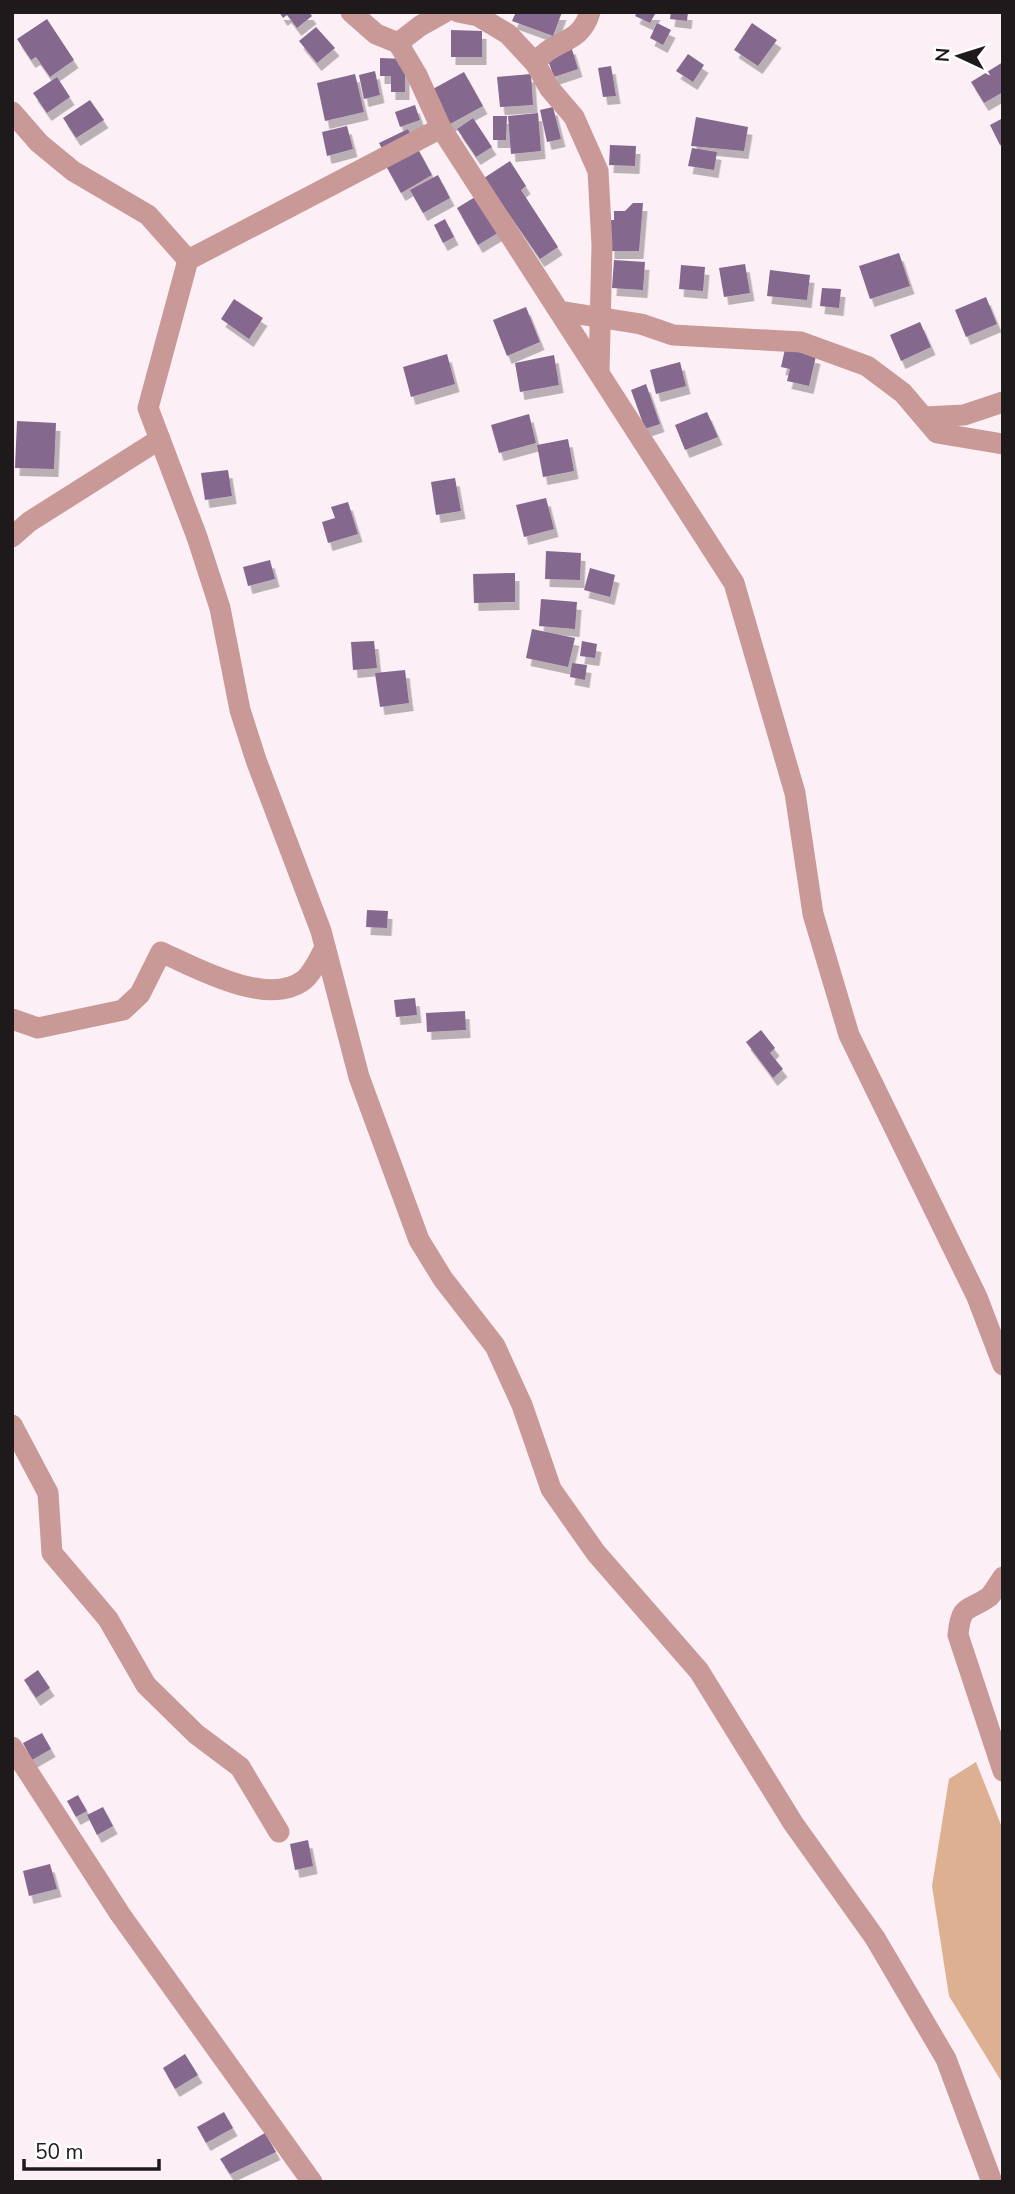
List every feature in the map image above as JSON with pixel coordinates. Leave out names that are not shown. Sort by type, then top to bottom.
[{"type":"street","points":[[351,12],[376,34],[398,43],[441,128],[734,583],[795,793],[813,914],[849,1035],[972,1286],[1003,1365]]},
{"type":"street","points":[[398,43],[445,12]]},
{"type":"street","points":[[458,12],[478,16],[508,34],[535,63],[550,89],[574,117],[598,171],[602,245],[599,372]]},
{"type":"street","points":[[535,63],[544,51],[577,36],[586,27],[590,12]]},
{"type":"street","points":[[12,113],[40,143],[73,171],[148,215],[188,260]]},
{"type":"street","points":[[441,128],[188,260],[148,408],[220,608],[240,710],[256,761],[325,948],[359,1077],[419,1240],[443,1279],[495,1346],[522,1405],[551,1489],[596,1553],[699,1671],[793,1823],[875,1938],[946,2059],[992,2182]]},
{"type":"street","points":[[559,311],[641,324],[673,335],[801,342],[867,366],[903,393],[937,433],[1003,444]]},
{"type":"street","points":[[925,417],[964,415],[1003,402]]},
{"type":"street","points":[[12,537],[29,522],[160,439]]},
{"type":"street","points":[[12,1019],[38,1028],[123,1010],[140,994],[161,952],[239,986],[285,989],[305,979],[325,948]]},
{"type":"street","points":[[12,1425],[48,1493],[52,1553],[108,1619],[146,1685],[197,1734],[240,1767],[279,1832]]},
{"type":"street","points":[[1003,1577],[989,1596],[968,1605],[960,1616],[958,1635],[1003,1771]]},
{"type":"street","points":[[12,1746],[120,1914],[312,2182]]},
{"type":"shaded area","points":[[976,1762],[1003,1830],[1003,2084],[949,1996],[932,1886],[949,1779]]},
{"type":"building","points":[[279,12],[309,12],[312,16],[297,28],[287,15],[283,18]]},
{"type":"building","points":[[516,12],[562,12],[553,36],[512,21]]},
{"type":"building","points":[[637,12],[656,12],[650,23],[635,16]]},
{"type":"building","points":[[671,12],[688,12],[687,21],[670,19]]},
{"type":"building","points":[[47,19],[74,60],[50,77],[36,57],[31,60],[17,39]]},
{"type":"building","points":[[657,23],[671,30],[663,45],[650,38]]},
{"type":"building","points":[[752,23],[777,40],[758,66],[734,50]]},
{"type":"building","points":[[316,27],[335,48],[317,63],[299,41]]},
{"type":"building","points":[[451,30],[482,31],[482,57],[451,57]]},
{"type":"building","points":[[571,46],[578,69],[554,77],[546,55]]},
{"type":"building","points":[[688,54],[704,65],[693,82],[676,71]]},
{"type":"building","points":[[380,58],[405,59],[405,92],[391,92],[391,76],[380,76]]},
{"type":"building","points":[[1003,62],[1003,92],[984,103],[971,82]]},
{"type":"building","points":[[611,66],[616,96],[603,97],[598,68]]},
{"type":"building","points":[[375,71],[380,95],[364,99],[359,75]]},
{"type":"building","points":[[464,72],[483,106],[450,124],[431,90]]},
{"type":"building","points":[[355,74],[364,112],[325,121],[317,83]]},
{"type":"building","points":[[531,74],[533,105],[500,107],[497,77]]},
{"type":"building","points":[[57,77],[70,97],[47,113],[33,93]]},
{"type":"building","points":[[90,100],[104,120],[76,138],[63,118]]},
{"type":"building","points":[[415,105],[420,120],[400,127],[395,112]]},
{"type":"building","points":[[553,107],[561,139],[547,142],[540,110]]},
{"type":"building","points":[[538,113],[541,151],[511,154],[508,116]]},
{"type":"building","points":[[493,116],[507,116],[506,140],[493,140]]},
{"type":"building","points":[[696,117],[748,127],[744,151],[691,146]]},
{"type":"building","points":[[473,118],[492,147],[476,157],[457,129]]},
{"type":"building","points":[[1003,118],[1003,144],[1000,145],[990,125]]},
{"type":"building","points":[[347,126],[353,149],[327,156],[322,132]]},
{"type":"building","points":[[408,129],[414,141],[385,154],[379,143]]},
{"type":"building","points":[[610,145],[636,146],[635,166],[609,165]]},
{"type":"building","points":[[692,148],[717,152],[714,170],[688,166]]},
{"type":"building","points":[[418,149],[432,175],[401,193],[386,166]]},
{"type":"building","points":[[510,161],[526,186],[521,190],[558,247],[540,259],[484,178]]},
{"type":"building","points":[[438,175],[450,198],[423,213],[410,190]]},
{"type":"building","points":[[480,194],[501,231],[478,245],[457,208]]},
{"type":"building","points":[[633,203],[643,203],[639,251],[610,251],[610,220],[614,220],[614,211],[625,211]]},
{"type":"building","points":[[445,219],[454,237],[443,243],[434,225]]},
{"type":"building","points":[[899,253],[910,286],[870,299],[859,266]]},
{"type":"building","points":[[614,260],[645,262],[643,290],[612,288]]},
{"type":"building","points":[[745,264],[750,293],[724,297],[719,268]]},
{"type":"building","points":[[681,265],[705,267],[703,291],[679,289]]},
{"type":"building","points":[[770,270],[810,275],[807,300],[767,296]]},
{"type":"building","points":[[822,288],[841,289],[839,308],[820,306]]},
{"type":"building","points":[[986,297],[997,324],[966,337],[955,310]]},
{"type":"building","points":[[234,299],[263,318],[249,339],[221,319]]},
{"type":"building","points":[[526,307],[540,342],[507,356],[493,320]]},
{"type":"building","points":[[920,322],[931,347],[901,361],[890,335]]},
{"type":"building","points":[[785,349],[816,356],[809,386],[787,381],[790,369],[781,367]]},
{"type":"building","points":[[447,354],[455,384],[411,397],[403,367]]},
{"type":"building","points":[[554,355],[559,385],[520,392],[515,363]]},
{"type":"building","points":[[680,362],[686,386],[656,394],[650,370]]},
{"type":"building","points":[[646,384],[660,424],[645,429],[631,390]]},
{"type":"building","points":[[707,412],[718,437],[685,450],[675,425]]},
{"type":"building","points":[[529,414],[536,443],[499,453],[491,425]]},
{"type":"building","points":[[17,421],[56,423],[54,469],[15,468]]},
{"type":"building","points":[[568,439],[574,471],[543,477],[537,445]]},
{"type":"building","points":[[228,470],[232,496],[205,500],[201,473]]},
{"type":"building","points":[[455,478],[461,511],[436,515],[431,482]]},
{"type":"building","points":[[546,498],[554,529],[524,537],[516,505]]},
{"type":"building","points":[[348,502],[358,534],[328,543],[322,522],[335,518],[331,507]]},
{"type":"building","points":[[546,551],[581,553],[580,580],[545,579]]},
{"type":"building","points":[[270,560],[275,579],[248,586],[243,567]]},
{"type":"building","points":[[590,568],[615,575],[610,597],[584,590]]},
{"type":"building","points":[[515,573],[515,602],[474,603],[473,574]]},
{"type":"building","points":[[541,599],[577,602],[575,629],[539,626]]},
{"type":"building","points":[[532,629],[575,638],[568,667],[526,658]]},
{"type":"building","points":[[374,641],[377,668],[353,670],[351,642]]},
{"type":"building","points":[[582,641],[597,644],[595,658],[580,656]]},
{"type":"building","points":[[572,663],[587,665],[585,680],[570,677]]},
{"type":"building","points":[[405,670],[409,703],[380,707],[375,673]]},
{"type":"building","points":[[367,910],[388,911],[387,928],[366,927]]},
{"type":"building","points":[[415,998],[417,1015],[396,1017],[394,1000]]},
{"type":"building","points":[[465,1011],[466,1030],[427,1032],[426,1013]]},
{"type":"building","points":[[761,1030],[775,1048],[770,1053],[783,1069],[773,1078],[746,1042]]},
{"type":"building","points":[[38,1670],[50,1688],[36,1698],[24,1680]]},
{"type":"building","points":[[42,1733],[51,1749],[32,1760],[23,1743]]},
{"type":"building","points":[[78,1795],[87,1811],[76,1817],[67,1801]]},
{"type":"building","points":[[103,1807],[113,1826],[97,1835],[87,1815]]},
{"type":"building","points":[[308,1840],[313,1866],[295,1870],[290,1844]]},
{"type":"building","points":[[50,1864],[57,1889],[29,1896],[23,1871]]},
{"type":"building","points":[[185,2054],[198,2075],[175,2089],[163,2068]]},
{"type":"building","points":[[224,2112],[233,2128],[206,2143],[197,2127]]},
{"type":"building","points":[[265,2133],[276,2152],[230,2174],[220,2159]]}]
